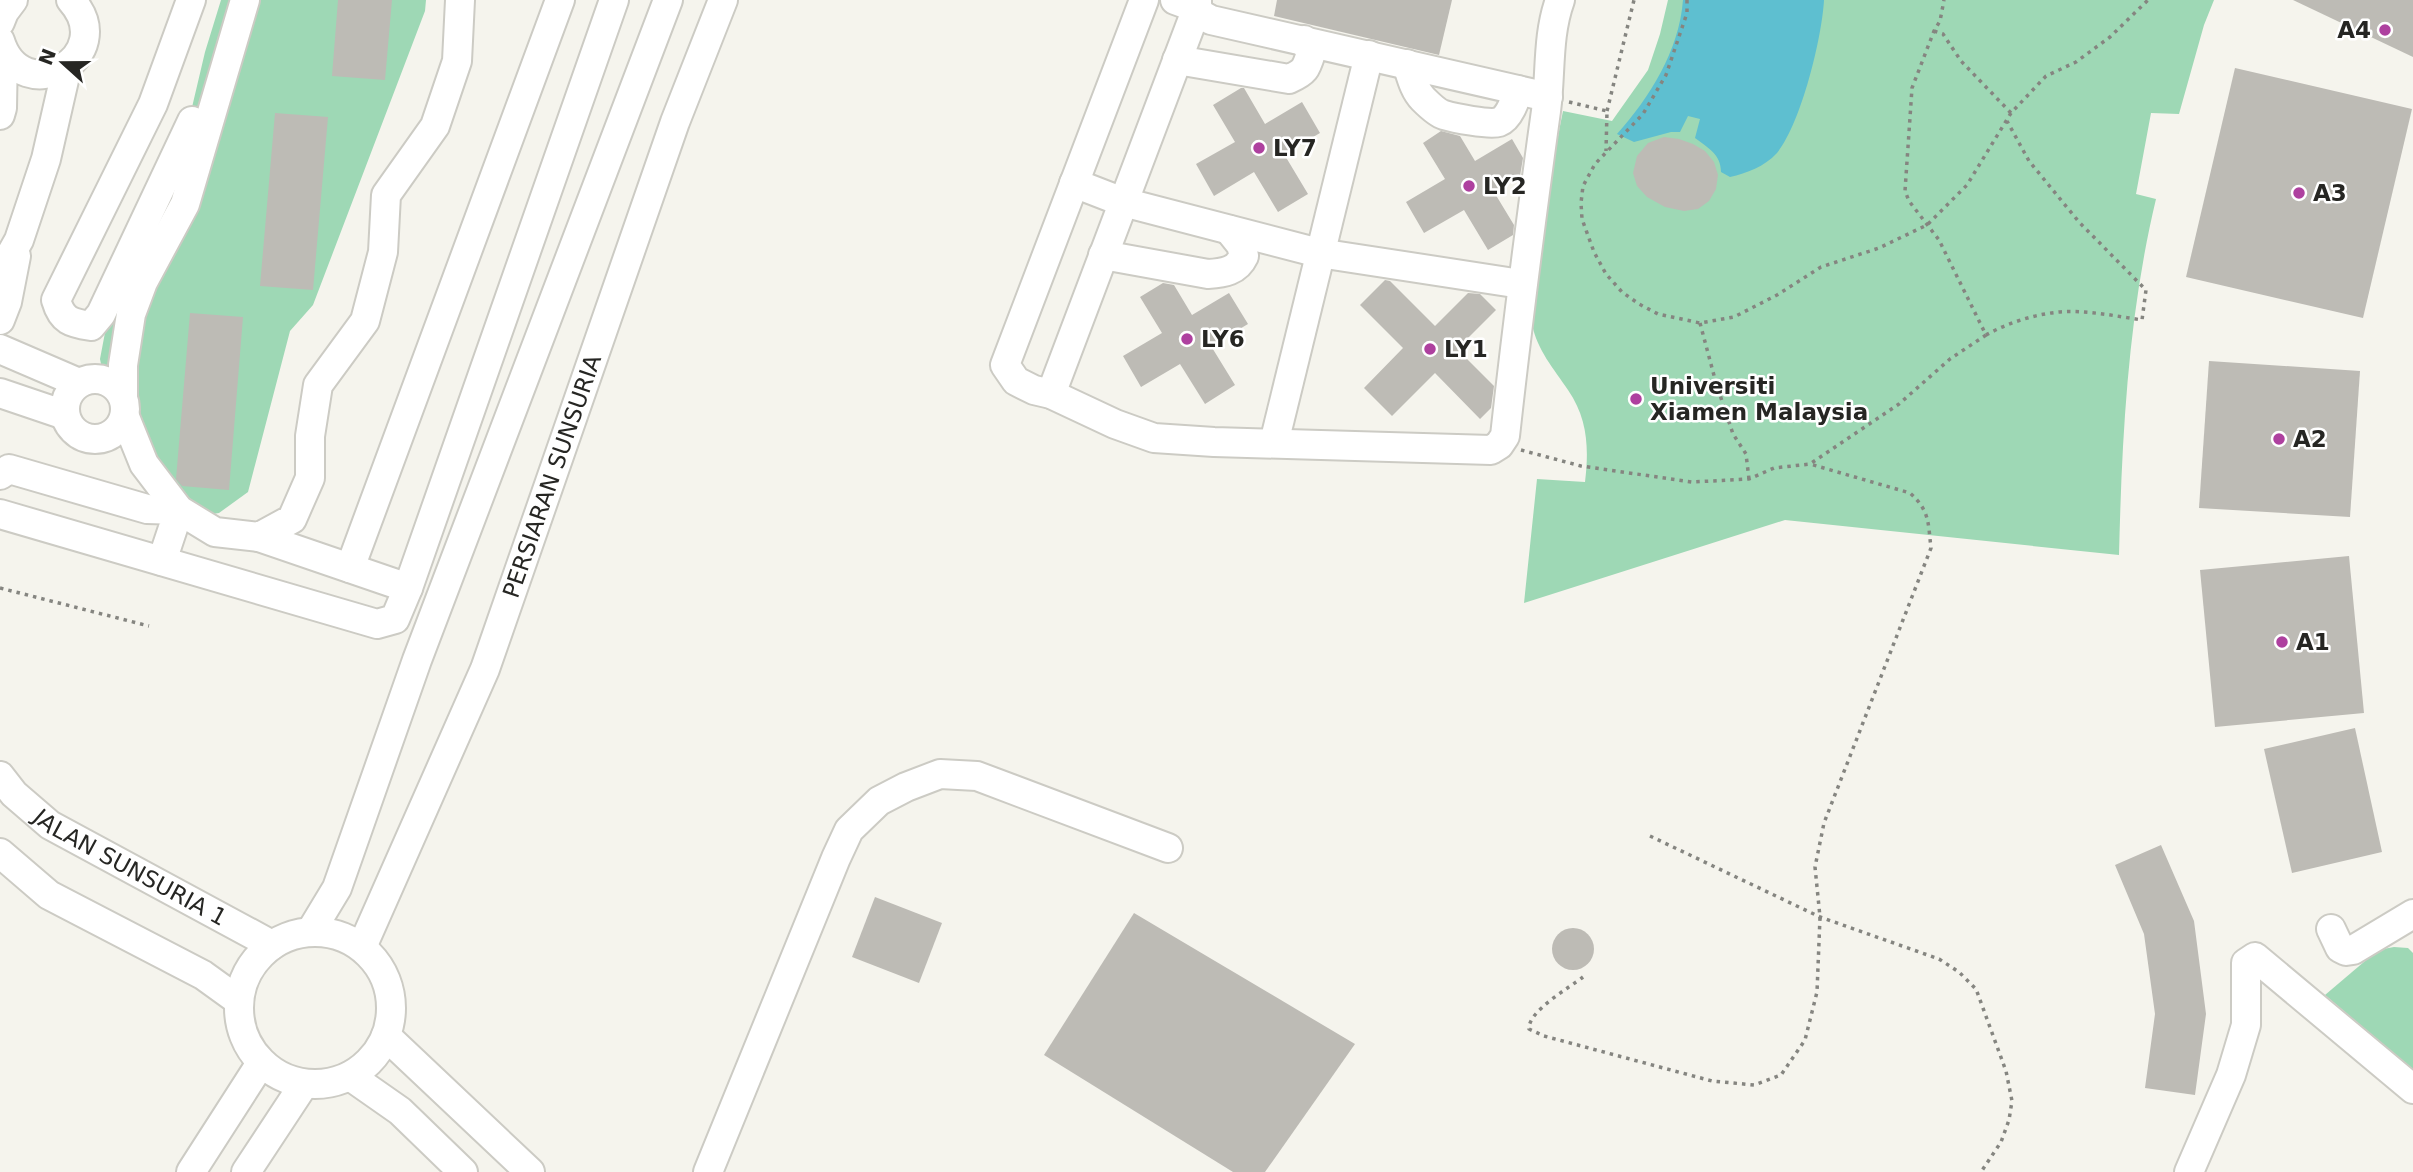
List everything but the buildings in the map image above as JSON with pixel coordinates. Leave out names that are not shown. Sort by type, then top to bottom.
[{"type":"street","points":[[0,22],[13,0]]},
{"type":"street","points":[[2,46],[19,68],[39,75],[54,73],[67,67],[76,58],[85,35],[80,11],[71,0]]},
{"type":"street","points":[[191,0],[153,104],[56,300],[60,313],[74,324],[91,326],[102,314],[199,124],[245,0]]},
{"type":"street","points":[[259,537],[292,519],[310,478],[310,436],[318,385],[365,321],[383,252],[386,195],[435,127],[457,61],[460,0]]},
{"type":"street","points":[[350,568],[560,0]]},
{"type":"street","points":[[0,514],[377,624],[395,619],[614,0]]},
{"type":"street","points":[[311,931],[337,888],[417,660],[668,0]]},
{"type":"street","name":"PERSIARAN SUNSURIA","points":[[362,947],[485,669],[675,122],[723,0]]},
{"type":"street","points":[[1144,0],[1005,366],[1016,381],[1154,438],[1491,450],[1505,436],[1521,284],[1548,97],[1554,16],[1560,0]]},
{"type":"street","points":[[1051,394],[1177,60],[1190,3]]},
{"type":"street","points":[[1190,3],[1211,20],[1548,97]]},
{"type":"street","points":[[1177,60],[1289,79],[1303,73],[1308,63],[1311,53],[1304,40]]},
{"type":"street","points":[[0,115],[2,46]]},
{"type":"street","points":[[1273,443],[1369,55]]},
{"type":"street","points":[[1407,64],[1415,87],[1442,115],[1499,122],[1506,116],[1516,98],[1517,90]]},
{"type":"street","points":[[0,320],[19,240],[46,159],[67,67]]},
{"type":"street","points":[[153,104],[199,124]]},
{"type":"street","points":[[199,124],[185,204],[143,282],[131,314],[123,365],[124,407],[121,426],[113,434],[94,440],[75,433],[69,425],[65,415],[67,397],[79,383],[99,379],[117,388],[124,407],[144,464],[178,510],[215,532],[259,537],[408,588]]},
{"type":"street","points":[[1074,183],[1123,202],[1319,253],[1521,284]]},
{"type":"street","points":[[1103,255],[1208,274],[1221,273],[1233,270],[1244,256],[1241,245],[1229,230]]},
{"type":"street","points":[[0,274],[19,240]]},
{"type":"street","points":[[0,349],[79,383]]},
{"type":"street","points":[[0,393],[65,415]]},
{"type":"street","points":[[0,475],[9,469],[147,509],[178,510]]},
{"type":"street","points":[[162,561],[178,510]]},
{"type":"street","points":[[708,1172],[836,858],[849,830],[879,801],[940,774],[977,776],[1168,848]]},
{"type":"street","name":"JALAN SUNSURIA 1","points":[[0,776],[14,794],[50,825],[272,945]]},
{"type":"street","points":[[0,853],[49,895],[203,975],[239,1002]]},
{"type":"street","points":[[2331,929],[2340,948],[2353,950],[2413,914]]},
{"type":"street","points":[[311,931],[329,933],[362,947],[383,972],[391,1012],[386,1036],[365,1066],[335,1082],[304,1084],[281,1077],[261,1063],[248,1045],[240,1024],[239,1002],[244,980],[255,960],[272,945],[290,936],[311,931]]},
{"type":"street","points":[[2189,1172],[2231,1075],[2246,1025],[2246,962],[2255,957],[2413,1089]]},
{"type":"street","points":[[386,1036],[530,1172]]},
{"type":"street","points":[[191,1172],[261,1063]]},
{"type":"street","points":[[350,1076],[400,1111],[463,1172]]},
{"type":"street","points":[[246,1172],[304,1084]]},
{"type":"path","points":[[1606,151],[1607,111],[1634,0]]},
{"type":"path","points":[[1687,0],[1687,13],[1666,75],[1643,114],[1595,164],[1583,186],[1581,203],[1586,233],[1605,274],[1622,292],[1658,314],[1700,323],[1734,317],[1777,295],[1821,267],[1879,248],[1927,225],[1966,185],[2011,113],[2046,76],[2076,62],[2110,37],[2148,0]]},
{"type":"path","points":[[1944,0],[1940,21],[1912,88],[1905,181],[1909,201],[1939,240],[1986,335]]},
{"type":"path","points":[[1934,31],[1943,34],[1961,61],[2011,113]]},
{"type":"path","points":[[1548,97],[1607,111]]},
{"type":"path","points":[[1810,464],[1899,404],[1950,359],[2003,326],[2039,316],[2080,311],[2142,320],[2146,290],[2071,211],[2029,160],[2007,121]]},
{"type":"path","points":[[1700,323],[1733,434],[1746,454],[1749,479]]},
{"type":"path","points":[[1499,444],[1581,466],[1692,482],[1749,479],[1774,468],[1810,464],[1910,493],[1923,505],[1928,522],[1931,548],[1824,823],[1815,867],[1820,917],[1817,992],[1805,1040],[1781,1075],[1754,1085],[1712,1082],[1544,1036],[1529,1029],[1528,1024],[1539,1010],[1583,978]]},
{"type":"path","points":[[0,588],[149,626]]},
{"type":"path","points":[[1650,836],[1820,917],[1939,959],[1959,972],[1976,989],[2006,1071],[2011,1101],[2009,1121],[2001,1142],[1981,1172]]},
{"type":"green space","points":[[221,0],[426,0],[425,11],[313,305],[290,331],[248,492],[219,513],[194,517],[164,506],[111,414],[100,359],[114,285],[173,188],[205,52]]},
{"type":"green space","points":[[1668,0],[2214,0],[2204,25],[2179,114],[2151,113],[2136,194],[2156,199],[2139,287],[2128,376],[2119,555],[1785,520],[1524,603],[1537,479],[1585,482],[1586,470],[1586,434],[1580,412],[1542,351],[1531,319],[1563,111],[1612,121],[1648,70]]},
{"type":"green space","points":[[2408,948],[2413,953],[2413,1070],[2325,995],[2378,950]]},
{"type":"water","points":[[1683,0],[1824,0],[1815,57],[1802,102],[1786,140],[1777,153],[1761,166],[1730,177],[1721,172],[1716,156],[1695,138],[1700,119],[1688,116],[1680,132],[1634,142],[1617,134],[1641,105],[1661,72],[1676,37]]},
{"type":"place","name":"A4","points":[[2385,30]]},
{"type":"place","name":"LY7","points":[[1259,148]]},
{"type":"place","name":"LY2","points":[[1469,186]]},
{"type":"place","name":"A3","points":[[2299,193]]},
{"type":"place","name":"LY6","points":[[1187,339]]},
{"type":"place","name":"LY1","points":[[1430,349]]},
{"type":"place","name":"Universiti Xiamen Malaysia","points":[[1636,399]]},
{"type":"place","name":"A2","points":[[2279,439]]},
{"type":"place","name":"A1","points":[[2282,642]]}]
